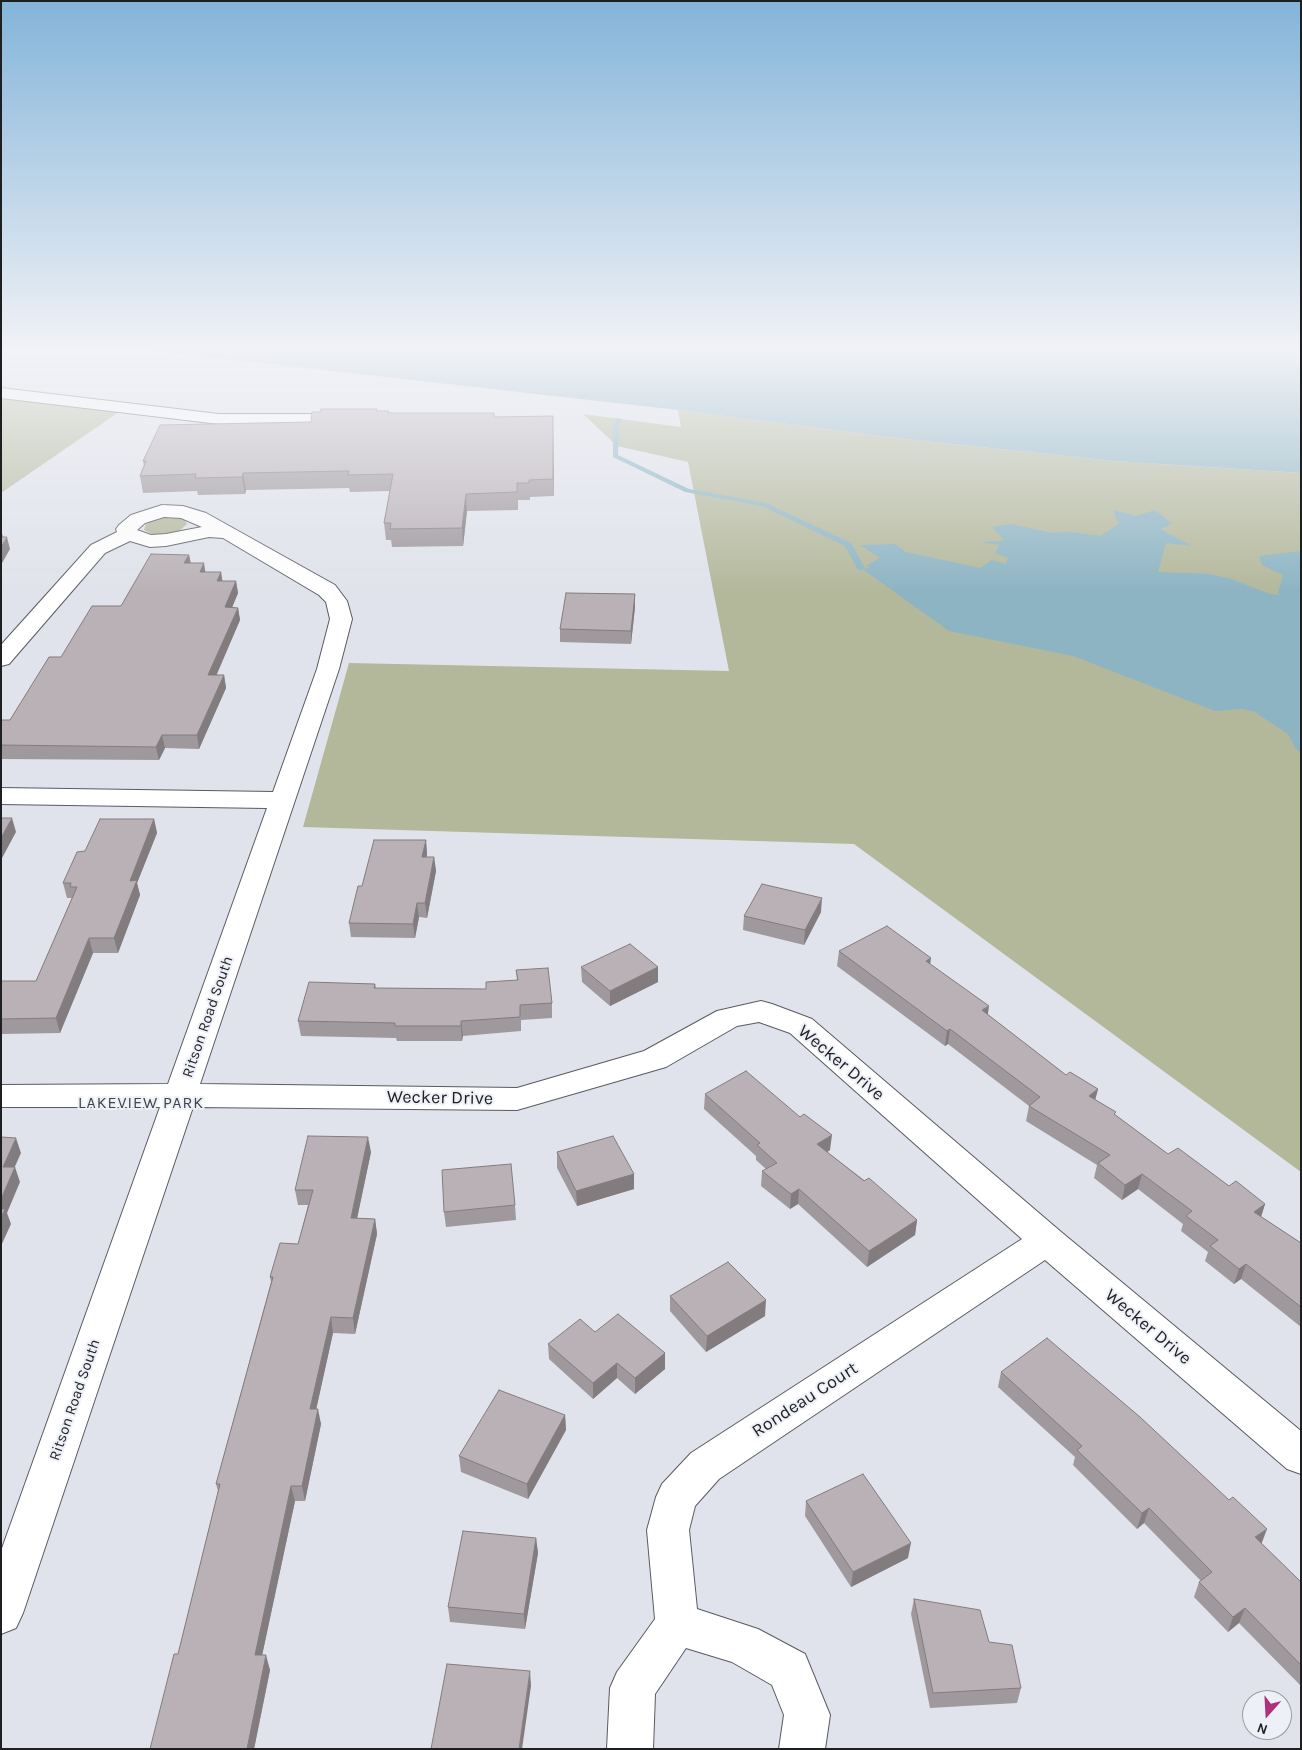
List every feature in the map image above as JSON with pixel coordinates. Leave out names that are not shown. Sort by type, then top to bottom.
[{"type":"street","name":"Ritson Road South","points":[[1,1613],[328,669],[341,620],[340,610],[336,601],[327,590],[245,542],[192,515],[162,511],[146,515],[126,529],[128,534],[150,540],[166,540],[209,531],[224,532]]},
{"type":"street","points":[[1,659],[98,549],[128,534]]},
{"type":"street","points":[[1,796],[283,800]]},
{"type":"street","name":"Wecker Drive","points":[[1,1096],[181,1095],[517,1099],[655,1059],[728,1018],[761,1010],[800,1026],[1047,1241],[1301,1456]]},
{"type":"street","name":"Rondeau Court","points":[[676,1624],[668,1530],[677,1497],[704,1466],[1047,1241]]},
{"type":"street","points":[[630,1749],[633,1688],[676,1624],[742,1644],[789,1670],[807,1715],[802,1749]]},
{"type":"green space","points":[[1,430],[93,430],[1,493]]},
{"type":"green space","points":[[600,430],[832,430],[1114,461],[1301,473],[1301,1172],[854,844],[303,827],[349,663],[729,671],[688,462],[617,446]]},
{"type":"green space","points":[[161,517],[184,519],[187,524],[178,532],[166,534],[152,534],[144,530],[146,524]]},
{"type":"water","points":[[832,430],[1301,430],[1301,473],[1114,461]]},
{"type":"water","points":[[1114,510],[1136,516],[1155,510],[1172,524],[1160,529],[1192,546],[1166,543],[1158,572],[1209,574],[1232,579],[1270,594],[1281,595],[1278,593],[1283,575],[1262,565],[1259,556],[1301,551],[1301,752],[1296,749],[1288,734],[1253,711],[1241,709],[1215,711],[1073,656],[949,631],[861,568],[870,568],[866,566],[880,558],[860,545],[895,544],[906,552],[980,568],[992,560],[1006,564],[1008,558],[995,553],[999,545],[979,542],[1003,541],[992,527],[1011,524],[1053,533],[1070,532],[1101,536],[1120,523],[1116,520]]},
{"type":"building","points":[[158,430],[553,430],[553,479],[529,480],[529,483],[517,483],[517,492],[466,494],[462,528],[390,529],[391,523],[384,523],[393,474],[348,475],[349,471],[243,473],[242,477],[195,478],[196,474],[140,476],[146,461],[143,461]]},
{"type":"building","points":[[1,537],[7,537],[1,547]]},
{"type":"building","points":[[151,554],[189,555],[184,563],[204,563],[200,572],[221,572],[217,581],[236,581],[225,607],[238,608],[208,675],[224,675],[197,735],[162,735],[156,747],[1,745],[1,720],[10,720],[49,657],[61,657],[92,606],[121,606]]},
{"type":"building","points":[[566,593],[635,594],[631,631],[560,629]]},
{"type":"building","points":[[1,818],[12,818],[1,838]]},
{"type":"building","points":[[100,819],[154,819],[130,881],[137,880],[114,938],[89,938],[56,1018],[1,1019],[1,981],[36,981],[77,887],[70,887],[71,883],[63,883],[77,852],[85,851]]},
{"type":"building","points":[[374,840],[426,840],[422,857],[434,857],[425,903],[417,903],[413,924],[349,923],[358,886],[362,886]]},
{"type":"building","points":[[762,884],[822,898],[805,930],[744,916]]},
{"type":"building","points":[[887,926],[931,958],[926,961],[989,1006],[982,1010],[1066,1075],[1070,1072],[1098,1089],[1089,1096],[1116,1112],[1114,1114],[1168,1154],[1178,1148],[1229,1186],[1236,1181],[1265,1204],[1254,1212],[1301,1243],[1301,1307],[1246,1264],[1239,1269],[1210,1246],[1218,1240],[1186,1216],[1192,1211],[1142,1174],[1125,1185],[1098,1163],[1110,1155],[1029,1106],[1040,1097],[950,1029],[947,1031],[839,951]]},
{"type":"building","points":[[630,944],[658,967],[610,991],[581,967]]},
{"type":"building","points":[[548,968],[552,1003],[520,1005],[520,1017],[461,1021],[461,1026],[395,1026],[395,1023],[298,1021],[309,982],[375,984],[374,988],[486,989],[486,982],[518,980],[516,970]]},
{"type":"building","points":[[746,1071],[800,1117],[804,1114],[832,1135],[817,1144],[864,1181],[869,1178],[917,1220],[869,1251],[799,1189],[791,1194],[762,1171],[777,1163],[757,1145],[760,1143],[705,1094]]},
{"type":"building","points":[[308,1136],[368,1137],[351,1218],[375,1219],[353,1318],[331,1317],[310,1409],[318,1409],[302,1486],[291,1486],[255,1655],[266,1655],[247,1749],[150,1749],[174,1654],[178,1654],[220,1484],[216,1484],[273,1277],[270,1277],[280,1243],[298,1244],[313,1190],[295,1190]]},
{"type":"building","points":[[613,1136],[634,1174],[576,1191],[557,1152]]},
{"type":"building","points":[[1,1137],[16,1138],[3,1167],[15,1167],[1,1199]]},
{"type":"building","points":[[511,1164],[515,1205],[444,1212],[442,1170]]},
{"type":"building","points":[[1,1209],[5,1209],[1,1218]]},
{"type":"building","points":[[728,1262],[766,1300],[707,1336],[670,1296]]},
{"type":"building","points":[[618,1314],[665,1353],[635,1378],[617,1363],[593,1383],[548,1344],[580,1319],[595,1332]]},
{"type":"building","points":[[1047,1338],[1140,1417],[1229,1500],[1233,1497],[1267,1529],[1255,1537],[1301,1582],[1301,1665],[1245,1608],[1233,1617],[1199,1582],[1212,1572],[1149,1508],[1142,1513],[1077,1450],[1082,1446],[1001,1372]]},
{"type":"building","points":[[499,1390],[565,1415],[527,1484],[459,1456]]},
{"type":"building","points":[[863,1474],[911,1543],[853,1572],[806,1501]]},
{"type":"building","points":[[463,1531],[536,1538],[524,1614],[448,1607]]},
{"type":"building","points":[[914,1599],[980,1610],[989,1642],[1012,1645],[1021,1688],[933,1693]]},
{"type":"building","points":[[447,1664],[530,1671],[519,1749],[431,1749]]},
{"type":"waterway","points":[[616,430],[615,456],[687,491],[764,504],[848,545],[861,568]]},
{"type":"district","name":"LAKEVIEW PARK","points":[[141,1103]]}]
